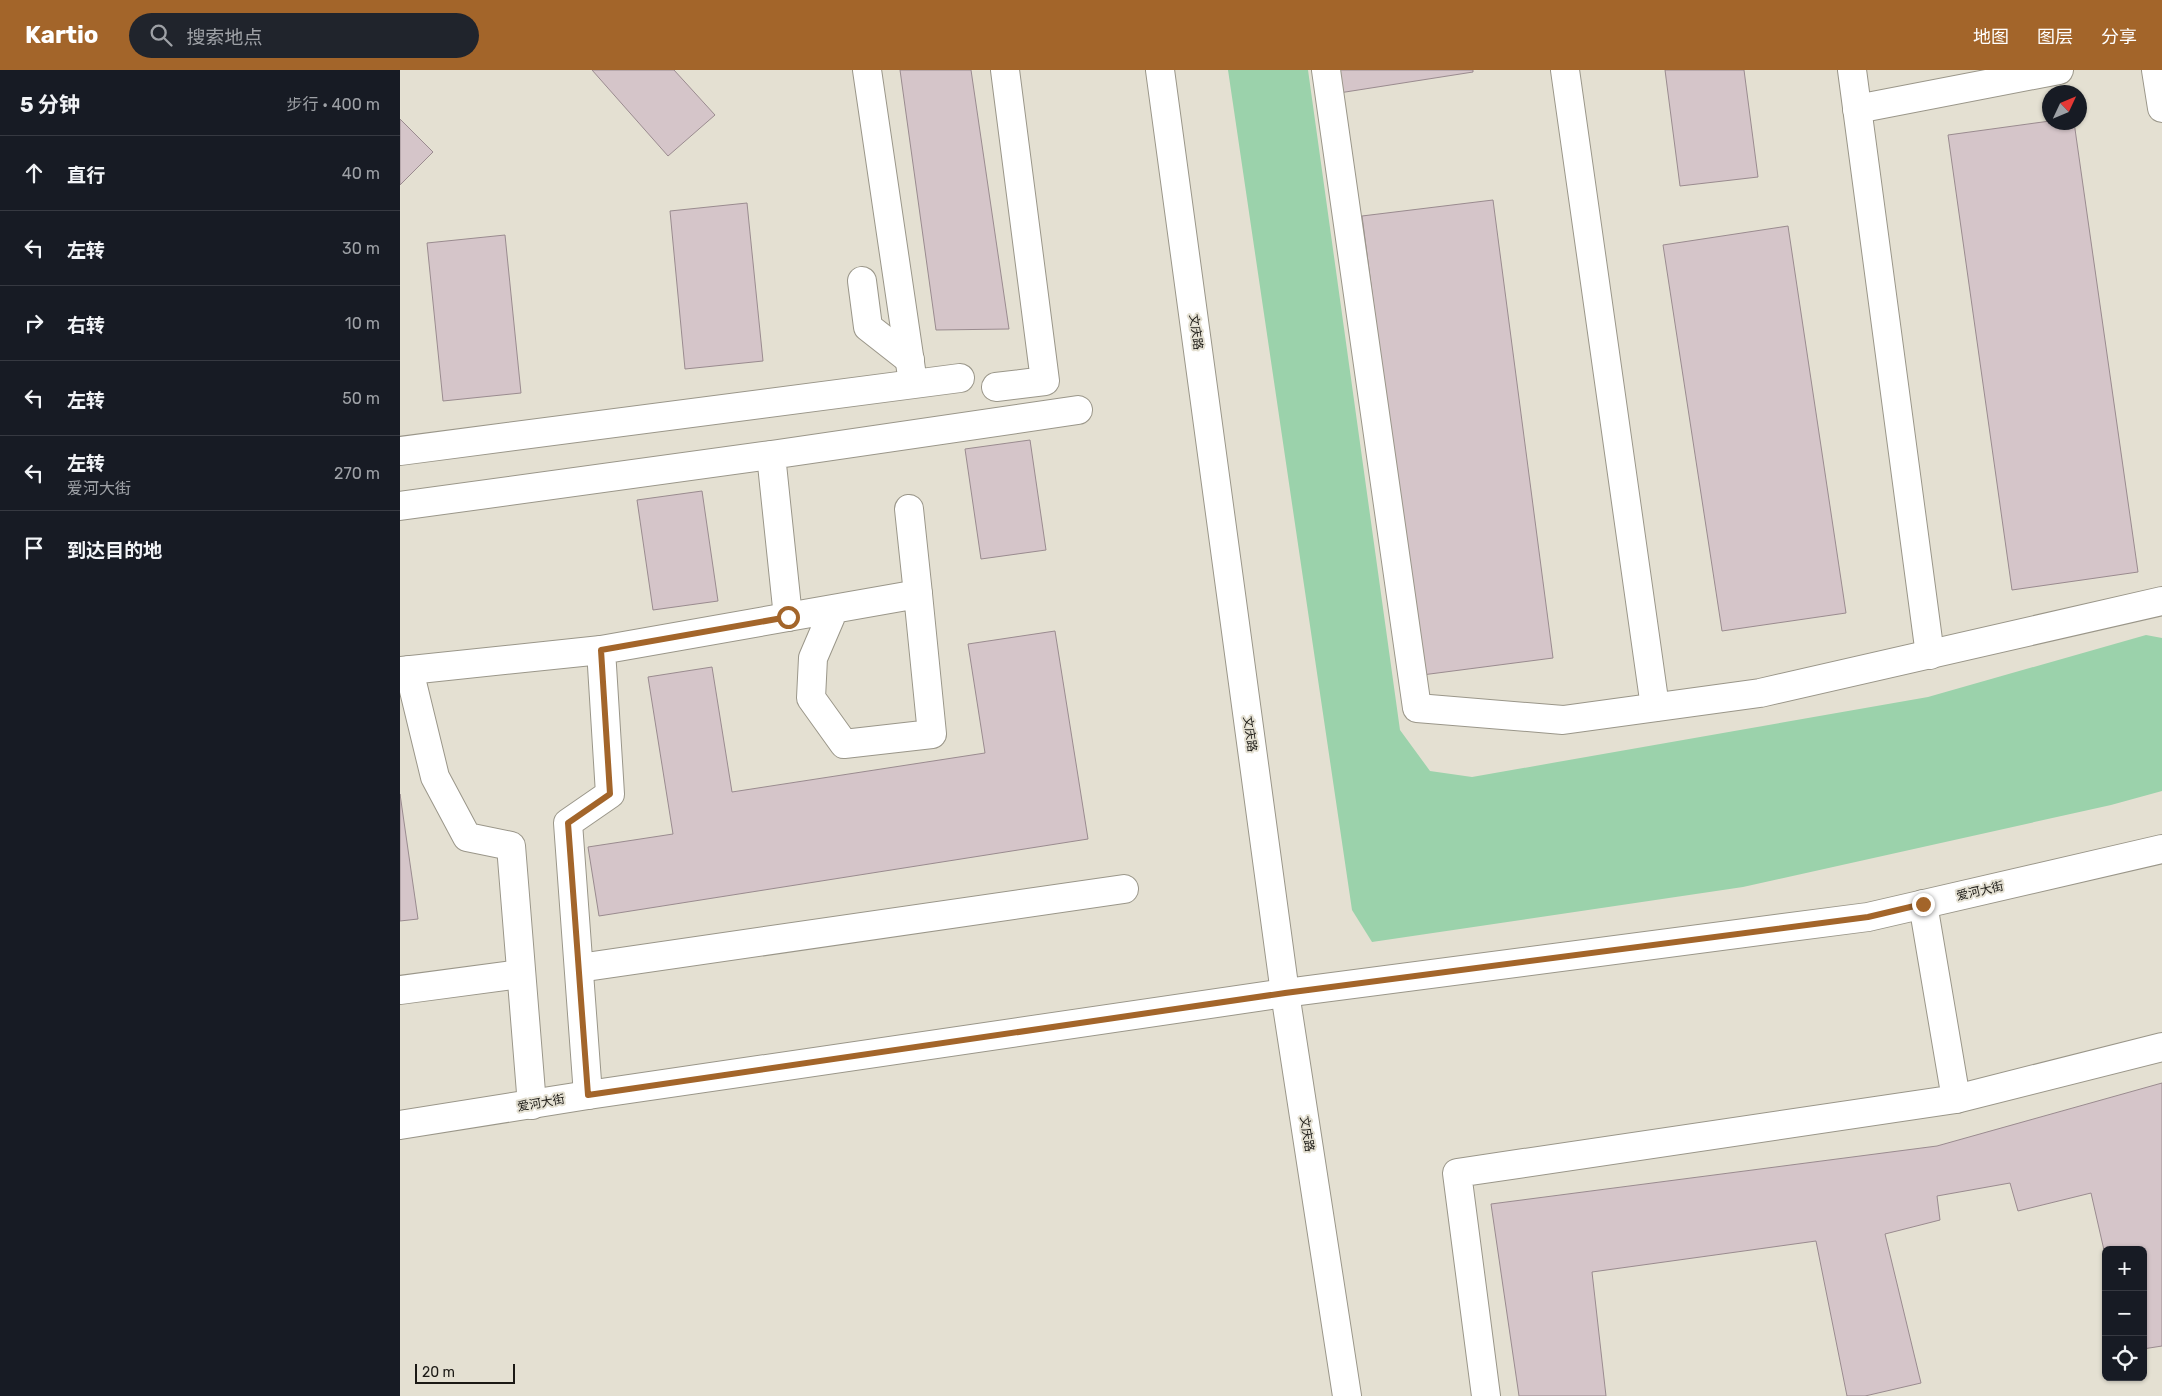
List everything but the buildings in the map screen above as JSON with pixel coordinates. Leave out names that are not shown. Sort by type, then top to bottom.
[{"type":"street","points":[[867,70],[911,372]]},
{"type":"street","points":[[996,387],[1045,381],[1006,70]]},
{"type":"street","name":"文庆路","points":[[1160,70],[1285,993],[1347,1396]]},
{"type":"street","points":[[1326,70],[1417,708],[1563,720],[1760,693],[2162,601]]},
{"type":"street","points":[[1565,70],[1655,707]]},
{"type":"street","points":[[1852,70],[1930,655]]},
{"type":"street","points":[[1857,109],[2059,70]]},
{"type":"street","points":[[2156,70],[2162,108]]},
{"type":"street","points":[[862,281],[868,327],[911,372]]},
{"type":"street","points":[[400,451],[911,372],[960,378]]},
{"type":"street","points":[[400,506],[771,455],[1078,410]]},
{"type":"street","points":[[771,455],[788,617]]},
{"type":"street","points":[[834,609],[813,658],[811,698],[844,744],[932,734],[908,509]]},
{"type":"street","points":[[532,1105],[511,846],[467,837],[435,777],[404,671],[601,650],[918,594]]},
{"type":"street","points":[[588,1095],[568,823],[610,794],[601,650]]},
{"type":"street","name":"爱河大街","points":[[400,1124],[1285,993],[1868,917],[2162,849]]},
{"type":"street","points":[[579,968],[1124,889]]},
{"type":"street","points":[[1923,904],[1956,1098]]},
{"type":"street","points":[[400,990],[522,974]]},
{"type":"street","points":[[1486,1396],[1457,1173],[1956,1098],[2162,1047]]},
{"type":"green space","points":[[1228,70],[1308,70],[1400,730],[1430,771],[1472,777],[1928,697],[2146,635],[2162,638],[2162,791],[2111,805],[1743,887],[1372,942],[1352,910]]},
{"type":"route","points":[[788,617],[601,650],[610,794],[568,823],[588,1095],[1285,993],[1868,917],[1923,904]]}]
